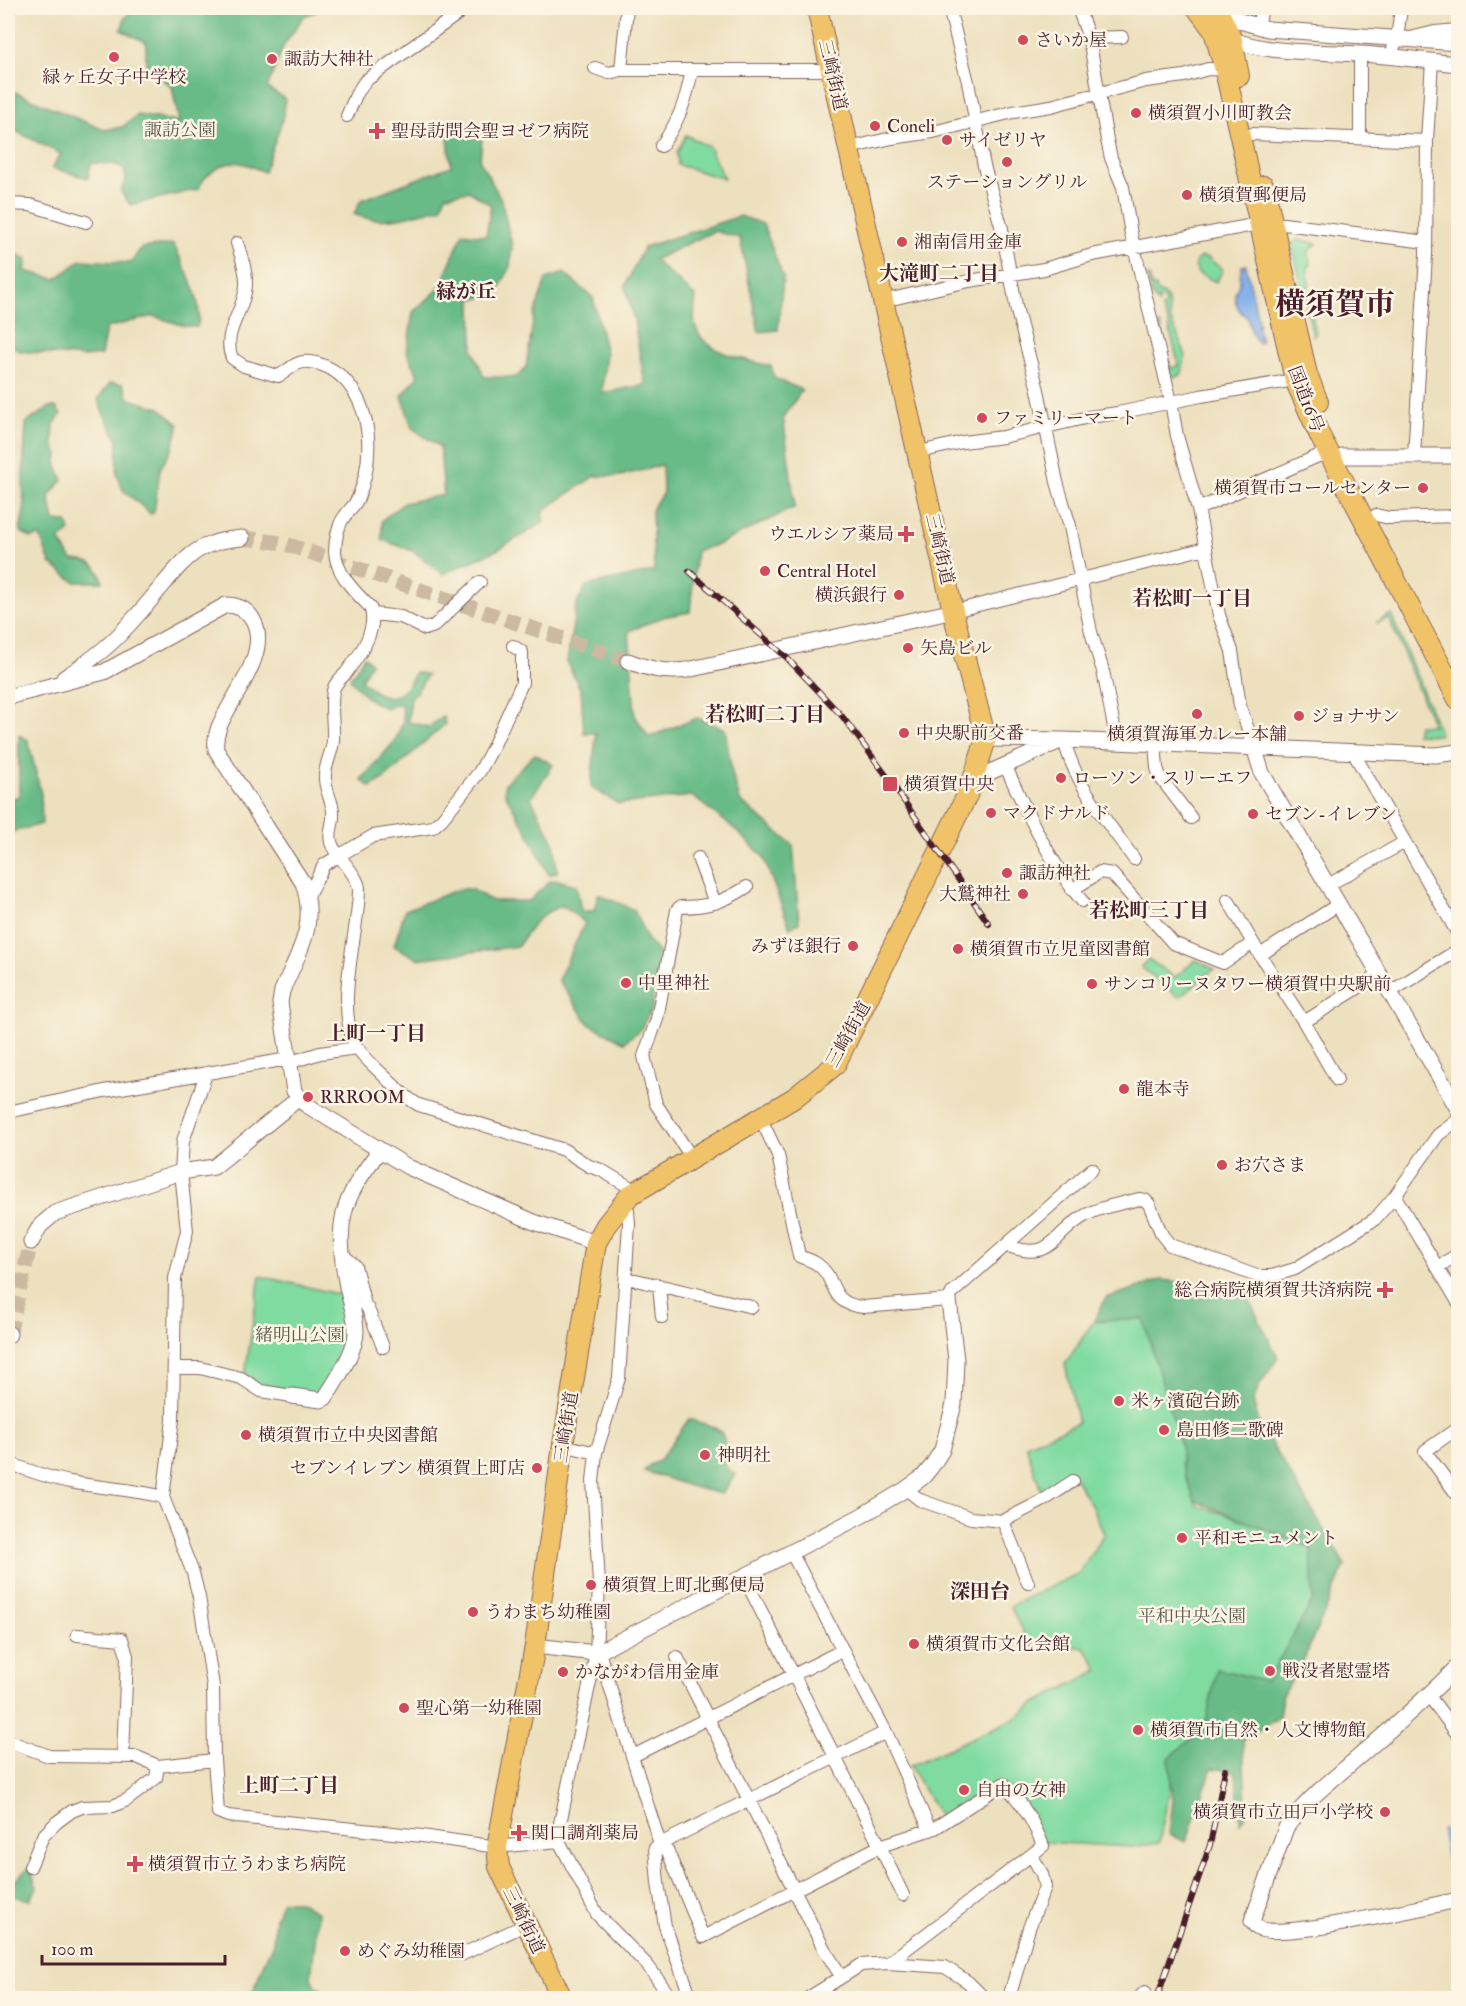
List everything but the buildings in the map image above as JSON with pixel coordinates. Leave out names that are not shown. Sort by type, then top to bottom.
[{"type":"main road","name":"三崎街道","points":[[562,1998],[499,1867],[497,1847],[535,1646],[563,1445],[596,1243],[606,1225],[630,1196],[794,1098],[835,1065],[970,789],[986,739],[954,611],[816,8]]},
{"type":"main road","name":"国道16号","points":[[1197,8],[1214,31],[1307,374],[1336,456],[1376,515],[1458,670]]},
{"type":"main road","name":"国道16号","points":[[1217,8],[1232,40],[1252,134],[1295,380],[1336,456],[1458,699]]},
{"type":"street","points":[[347,116],[365,81],[466,8]]},
{"type":"street","points":[[621,70],[627,8]]},
{"type":"street","points":[[949,8],[984,166],[1002,229],[1017,311],[1036,379],[1057,482],[1070,526],[1091,632],[1103,671],[1117,742]]},
{"type":"street","points":[[1078,8],[1089,38],[1109,149],[1123,187],[1181,452],[1198,510],[1219,615],[1232,651],[1240,706],[1262,773],[1458,1109]]},
{"type":"street","points":[[1217,8],[1240,21],[1258,27],[1458,43]]},
{"type":"street","points":[[1258,27],[1262,8]]},
{"type":"street","points":[[1390,57],[1404,38],[1401,8]]},
{"type":"street","points":[[1404,38],[1458,30]]},
{"type":"street","points":[[1214,31],[1232,40],[1266,48],[1360,54],[1458,64]]},
{"type":"street","points":[[1089,38],[1122,38]]},
{"type":"street","points":[[1360,54],[1360,137]]},
{"type":"street","points":[[1414,456],[1426,242],[1427,141],[1432,62]]},
{"type":"street","points":[[595,68],[609,73],[621,70],[832,70]]},
{"type":"street","points":[[849,148],[933,132],[1208,69],[1225,70]]},
{"type":"street","points":[[661,146],[672,131],[686,99],[692,70]]},
{"type":"street","points":[[1252,134],[1427,141]]},
{"type":"street","points":[[8,204],[30,205],[86,222]]},
{"type":"street","points":[[884,301],[969,281],[1044,269],[1092,255],[1266,224],[1284,224],[1426,242]]},
{"type":"street","points":[[237,243],[244,264],[246,285],[243,300],[228,338],[232,358],[244,366],[278,376],[297,364],[306,361],[314,362],[338,374],[354,389],[367,423],[368,443],[362,484],[357,500],[340,524],[335,554],[340,572],[370,607],[373,614],[372,626],[360,651],[333,688],[331,710],[333,739],[324,776],[334,813],[330,832],[333,847],[359,886],[348,979],[348,1014],[351,1035],[357,1048],[410,1101],[564,1150],[589,1166],[602,1170],[630,1196],[627,1278],[619,1378],[596,1453],[593,1481],[599,1584],[598,1653],[558,1833],[559,1840],[597,1914],[648,1966],[671,1998]]},
{"type":"street","points":[[919,452],[963,442],[1003,437],[1089,417],[1295,380]]},
{"type":"street","points":[[1198,510],[1318,456],[1458,456]]},
{"type":"street","points":[[1376,515],[1389,518],[1458,516]]},
{"type":"street","points":[[53,686],[87,663],[119,635],[182,562],[200,548],[223,539],[242,538]]},
{"type":"street","points":[[628,661],[651,670],[669,673],[687,670],[954,611],[1206,548]]},
{"type":"street","points":[[373,614],[401,617],[425,629],[434,626],[480,582]]},
{"type":"street","points":[[8,697],[104,672],[226,606],[236,606],[244,610],[256,625],[258,646],[251,666],[219,728],[215,742],[216,750],[303,883],[308,896],[309,924],[282,992],[280,1003],[294,1091],[305,1104],[416,1171],[534,1222],[596,1243]]},
{"type":"street","points":[[308,896],[324,866],[373,836],[433,827],[442,819],[480,771],[522,683],[522,652],[513,646]]},
{"type":"street","points":[[986,739],[1155,743],[1436,755],[1458,752]]},
{"type":"street","points":[[970,789],[988,773],[1064,740]]},
{"type":"street","points":[[1064,740],[1068,758],[1084,788],[1134,859]]},
{"type":"street","points":[[1155,743],[1157,768],[1161,777],[1191,818]]},
{"type":"street","points":[[1353,752],[1458,934]]},
{"type":"street","points":[[1005,765],[1035,827],[1072,890],[1082,901]]},
{"type":"street","points":[[1328,885],[1406,842]]},
{"type":"street","points":[[698,858],[714,903]]},
{"type":"street","points":[[1072,890],[1100,872],[1112,874],[1173,943],[1223,963],[1253,943]]},
{"type":"street","points":[[692,1158],[656,1104],[644,1056],[657,1019],[676,910],[680,907],[699,907],[726,900],[747,887]]},
{"type":"street","points":[[1228,900],[1260,955],[1304,1022],[1336,1080]]},
{"type":"street","points":[[1260,955],[1339,904]]},
{"type":"street","points":[[1390,992],[1458,950]]},
{"type":"street","points":[[1304,1022],[1380,974]]},
{"type":"street","points":[[8,1112],[104,1091],[357,1048]]},
{"type":"street","points":[[206,1074],[183,1141],[181,1172],[187,1231],[175,1278],[173,1420],[163,1497],[193,1573],[199,1597],[213,1686],[214,1760],[219,1812],[228,1816],[422,1836],[497,1847],[559,1840]]},
{"type":"street","points":[[31,1242],[40,1226],[56,1213],[181,1172],[214,1167],[299,1098]]},
{"type":"street","points":[[760,1117],[778,1155],[799,1256],[818,1264],[834,1291],[850,1306],[864,1307],[949,1300]]},
{"type":"street","points":[[1006,1245],[1017,1250],[1041,1250],[1059,1239],[1083,1216],[1139,1199],[1149,1204],[1162,1235],[1170,1245],[1257,1276],[1272,1276],[1295,1269],[1375,1219],[1395,1196],[1438,1135],[1458,1120]]},
{"type":"street","points":[[174,1368],[200,1368],[242,1378],[261,1391],[321,1400],[325,1398],[344,1369],[356,1334],[341,1253],[345,1205],[361,1175],[380,1150]]},
{"type":"street","points":[[535,1646],[598,1653],[861,1516],[906,1489],[932,1466],[942,1450],[950,1426],[954,1404],[956,1360],[949,1300],[952,1293],[1092,1169]]},
{"type":"street","points":[[1395,1196],[1458,1302]]},
{"type":"street","points":[[341,1253],[356,1266],[365,1305],[383,1347]]},
{"type":"street","points":[[1438,1267],[1458,1254]]},
{"type":"street","points":[[627,1278],[752,1307]]},
{"type":"street","points":[[659,1285],[662,1317]]},
{"type":"street","points":[[1458,1428],[1425,1451],[1458,1496]]},
{"type":"street","points":[[563,1445],[596,1453]]},
{"type":"street","points":[[8,1463],[49,1478],[163,1497]]},
{"type":"street","points":[[906,1489],[920,1500],[971,1518],[1003,1521],[1044,1500],[1073,1481]]},
{"type":"street","points":[[1003,1521],[1028,1583]]},
{"type":"street","points":[[791,1552],[886,1732],[930,1830]]},
{"type":"street","points":[[744,1577],[903,1895]]},
{"type":"street","points":[[78,1635],[122,1639],[127,1656],[123,1756]]},
{"type":"street","points":[[633,1756],[843,1650]]},
{"type":"street","points":[[598,1653],[660,1844],[668,1852],[703,1937],[880,1846],[930,1830],[1003,1784],[1013,1793],[1039,1834],[1043,1846],[888,1963]]},
{"type":"street","points":[[677,1657],[796,1889],[824,1949],[841,1976]]},
{"type":"street","points":[[1458,1666],[1429,1696],[1317,1792],[1295,1815],[1286,1828],[1252,1921],[1258,1928],[1269,1930],[1304,1930],[1458,1900]]},
{"type":"street","points":[[1429,1696],[1458,1735]]},
{"type":"street","points":[[691,1998],[665,1926],[654,1852],[660,1844],[886,1732]]},
{"type":"street","points":[[8,1741],[49,1756],[137,1757],[158,1766],[214,1760]]},
{"type":"street","points":[[30,1867],[43,1836],[57,1822],[72,1811],[112,1806],[128,1800],[156,1778],[158,1766]]},
{"type":"street","points":[[1009,1998],[1029,1928],[1045,1887],[1042,1875],[1032,1856]]},
{"type":"street","points":[[463,1954],[526,1924]]},
{"type":"street","points":[[808,1998],[861,1965],[888,1963],[945,1967],[968,1982],[984,1998]]},
{"type":"green space","name":"諏訪公園","points":[[134,8],[328,8],[304,16],[284,45],[267,88],[285,99],[283,118],[264,172],[250,165],[228,164],[210,173],[199,189],[130,205],[121,192],[126,178],[124,168],[114,164],[91,163],[88,178],[52,168],[61,154],[8,127],[8,89],[104,130],[122,127],[138,115],[179,122],[172,87],[146,67],[146,42],[121,30],[125,18]]},
{"type":"green space","points":[[447,129],[482,137],[480,161],[501,199],[512,245],[510,267],[496,295],[472,299],[473,350],[484,377],[517,377],[526,367],[534,316],[546,279],[564,273],[593,298],[606,353],[602,393],[645,385],[634,320],[625,286],[644,247],[740,216],[763,224],[783,277],[778,330],[759,332],[740,238],[714,231],[654,260],[696,297],[695,325],[699,335],[707,343],[727,354],[771,366],[774,378],[802,390],[783,417],[795,507],[719,544],[696,551],[690,612],[663,617],[629,631],[635,716],[649,737],[697,718],[725,729],[732,773],[740,801],[793,845],[799,923],[790,928],[763,856],[731,826],[692,796],[618,804],[591,787],[596,733],[584,733],[581,691],[567,662],[576,606],[586,586],[654,571],[652,508],[663,493],[662,465],[620,476],[595,476],[544,510],[543,523],[497,550],[443,574],[413,551],[382,540],[382,520],[404,503],[444,495],[440,447],[412,428],[402,396],[418,376],[407,352],[413,312],[439,289],[463,233],[486,236],[491,205],[469,191],[446,195],[441,208],[397,218],[365,218],[354,214],[361,200],[451,166]]},
{"type":"green space","points":[[686,135],[709,147],[724,179],[678,165],[677,153]]},
{"type":"green space","points":[[1297,239],[1317,244],[1308,252],[1311,265],[1308,266],[1309,286],[1306,287],[1316,333],[1313,336],[1292,244]]},
{"type":"green space","points":[[173,244],[196,296],[199,317],[197,327],[185,326],[153,316],[106,328],[101,355],[83,357],[20,351],[8,343],[8,250],[27,259],[25,271],[56,279],[81,260],[131,263],[141,248]]},
{"type":"green space","points":[[1201,257],[1208,258],[1223,270],[1216,282],[1198,273],[1195,266],[1196,261]]},
{"type":"green space","points":[[1147,276],[1149,276],[1152,287],[1156,287],[1158,293],[1168,299],[1170,318],[1186,356],[1181,375],[1171,377],[1158,325],[1161,325],[1170,368],[1179,366],[1168,322],[1162,308],[1165,307],[1164,299],[1158,299],[1159,305],[1152,295]]},
{"type":"green space","points":[[110,383],[123,384],[129,399],[160,408],[179,425],[172,449],[160,469],[154,512],[151,514],[123,490],[117,474],[118,440],[98,399]]},
{"type":"green space","points":[[50,407],[56,407],[61,415],[54,424],[53,444],[58,455],[56,464],[63,480],[49,496],[54,521],[67,522],[70,531],[59,540],[72,560],[89,562],[96,567],[103,582],[75,582],[50,563],[40,536],[31,538],[20,531],[24,511],[26,423]]},
{"type":"green space","points":[[1391,614],[1439,735],[1416,734],[1418,725],[1433,725],[1389,618],[1376,623]]},
{"type":"green space","points":[[364,656],[371,663],[361,680],[382,695],[399,694],[407,687],[415,672],[427,675],[417,692],[411,697],[408,722],[429,727],[443,716],[445,724],[384,779],[370,787],[361,780],[395,741],[403,722],[402,704],[385,708],[367,698],[350,679]]},
{"type":"green space","points":[[19,735],[28,740],[41,794],[42,824],[8,833],[8,801],[19,796]]},
{"type":"green space","points":[[535,754],[553,765],[531,798],[554,842],[557,872],[549,875],[505,794],[505,783]]},
{"type":"green space","points":[[558,880],[576,885],[581,911],[594,911],[598,894],[634,910],[648,941],[659,953],[652,1008],[640,1030],[624,1042],[589,1024],[558,980],[585,923],[564,906],[543,915],[518,946],[418,959],[394,946],[405,910],[459,889],[471,889],[492,901],[529,901],[550,881]]},
{"type":"green space","points":[[1148,959],[1175,977],[1196,960],[1214,969],[1179,997],[1141,967]]},
{"type":"green space","name":"緒明山公園","points":[[260,1276],[342,1295],[350,1324],[348,1346],[324,1391],[316,1394],[262,1386],[245,1375]]},
{"type":"green space","points":[[1161,1280],[1179,1282],[1199,1292],[1217,1287],[1247,1296],[1278,1358],[1260,1384],[1253,1401],[1259,1423],[1345,1565],[1305,1657],[1282,1696],[1279,1717],[1243,1740],[1246,1814],[1240,1823],[1236,1772],[1212,1768],[1186,1842],[1169,1834],[1173,1800],[1169,1758],[1205,1727],[1217,1669],[1267,1681],[1313,1600],[1311,1548],[1195,1501],[1181,1464],[1181,1446],[1143,1319],[1094,1321],[1106,1298]]},
{"type":"green space","name":"平和中央公園","points":[[1151,1307],[1185,1428],[1181,1464],[1197,1506],[1300,1537],[1329,1569],[1278,1691],[1176,1757],[1159,1843],[1132,1847],[1042,1842],[1003,1784],[944,1824],[910,1766],[1018,1717],[1034,1704],[1099,1670],[1084,1647],[1030,1646],[1010,1606],[1079,1573],[1104,1534],[1075,1478],[1043,1497],[1026,1445],[1078,1423],[1065,1364],[1094,1321]]},
{"type":"green space","name":"神明社","points":[[689,1419],[722,1433],[726,1468],[736,1475],[721,1494],[644,1471],[659,1461]]},
{"type":"green space","points":[[30,1867],[37,1888],[30,1900],[8,1895],[8,1876],[15,1880]]},
{"type":"green space","points":[[282,1901],[299,1901],[318,1913],[311,1978],[315,1986],[332,1995],[333,1998],[242,1998],[254,1991],[273,1943],[275,1918]]},
{"type":"water","points":[[1246,265],[1259,325],[1257,326],[1261,342],[1258,343],[1252,334],[1248,318],[1240,311],[1235,301],[1241,268]]},
{"type":"water","points":[[1458,1826],[1458,1872],[1450,1874],[1441,1830]]},
{"type":"tunnel","points":[[242,538],[283,543],[628,661]]},
{"type":"tunnel","points":[[9,1334],[31,1242]]},
{"type":"railway","points":[[689,571],[786,657],[842,716],[886,775],[989,924]]},
{"type":"railway","points":[[1157,1998],[1210,1845],[1225,1770]]},
{"type":"place","name":"さいか屋","points":[[1023,40]]},
{"type":"place","name":"緑ヶ丘女子中学校","points":[[114,57]]},
{"type":"place","name":"諏訪大神社","points":[[272,59]]},
{"type":"place","name":"横須賀小川町教会","points":[[1136,113]]},
{"type":"place","name":"Coneli","points":[[875,126]]},
{"type":"place","name":"聖母訪問会聖ヨゼフ病院","points":[[377,131]]},
{"type":"place","name":"サイゼリヤ","points":[[947,140]]},
{"type":"place","name":"ステーショングリル","points":[[1007,162]]},
{"type":"place","name":"横須賀郵便局","points":[[1187,195]]},
{"type":"place","name":"湘南信用金庫","points":[[902,242]]},
{"type":"place","name":"ファミリーマート","points":[[982,418]]},
{"type":"place","name":"横須賀市コールセンター","points":[[1423,488]]},
{"type":"place","name":"ウエルシア薬局","points":[[906,534]]},
{"type":"place","name":"Central Hotel","points":[[765,571]]},
{"type":"place","name":"横浜銀行","points":[[899,595]]},
{"type":"place","name":"矢島ビル","points":[[908,648]]},
{"type":"place","name":"横須賀海軍カレー本舗","points":[[1197,714]]},
{"type":"place","name":"ジョナサン","points":[[1299,716]]},
{"type":"place","name":"中央駅前交番","points":[[904,733]]},
{"type":"place","name":"ローソン・スリーエフ","points":[[1061,778]]},
{"type":"place","name":"横須賀中央","points":[[890,784]]},
{"type":"place","name":"マクドナルド","points":[[991,813]]},
{"type":"place","name":"セブン-イレブン","points":[[1253,814]]},
{"type":"place","name":"諏訪神社","points":[[1007,873]]},
{"type":"place","name":"大鷲神社","points":[[1023,894]]},
{"type":"place","name":"みずほ銀行","points":[[853,946]]},
{"type":"place","name":"横須賀市立児童図書館","points":[[958,949]]},
{"type":"place","name":"中里神社","points":[[626,983]]},
{"type":"place","name":"サンコリーヌタワー横須賀中央駅前","points":[[1092,984]]},
{"type":"place","name":"龍本寺","points":[[1124,1089]]},
{"type":"place","name":"RRROOM","points":[[308,1097]]},
{"type":"place","name":"お穴さま","points":[[1222,1165]]},
{"type":"place","name":"総合病院横須賀共済病院","points":[[1385,1290]]},
{"type":"place","name":"米ヶ濱砲台跡","points":[[1119,1401]]},
{"type":"place","name":"島田修二歌碑","points":[[1164,1430]]},
{"type":"place","name":"横須賀市立中央図書館","points":[[246,1435]]},
{"type":"place","name":"神明社","points":[[705,1455]]},
{"type":"place","name":"セブンイレブン 横須賀上町店","points":[[537,1468]]},
{"type":"place","name":"平和モニュメント","points":[[1182,1538]]},
{"type":"place","name":"横須賀上町北郵便局","points":[[591,1585]]},
{"type":"place","name":"うわまち幼稚園","points":[[473,1612]]},
{"type":"place","name":"横須賀市文化会館","points":[[914,1644]]},
{"type":"place","name":"戦没者慰霊塔","points":[[1270,1671]]},
{"type":"place","name":"かながわ信用金庫","points":[[563,1672]]},
{"type":"place","name":"聖心第一幼稚園","points":[[404,1708]]},
{"type":"place","name":"横須賀市自然・人文博物館","points":[[1138,1730]]},
{"type":"place","name":"自由の女神","points":[[964,1790]]},
{"type":"place","name":"横須賀市立田戸小学校","points":[[1385,1812]]},
{"type":"place","name":"関口調剤薬局","points":[[519,1833]]},
{"type":"place","name":"横須賀市立うわまち病院","points":[[135,1864]]},
{"type":"place","name":"めぐみ幼稚園","points":[[345,1951]]},
{"type":"district","name":"大滝町二丁目","points":[[939,273]]},
{"type":"district","name":"緑が丘","points":[[466,291]]},
{"type":"district","name":"横須賀市","points":[[1335,304]]},
{"type":"district","name":"若松町一丁目","points":[[1192,598]]},
{"type":"district","name":"若松町二丁目","points":[[765,714]]},
{"type":"district","name":"若松町三丁目","points":[[1149,910]]},
{"type":"district","name":"上町一丁目","points":[[376,1033]]},
{"type":"district","name":"深田台","points":[[980,1591]]},
{"type":"district","name":"上町二丁目","points":[[289,1785]]}]
